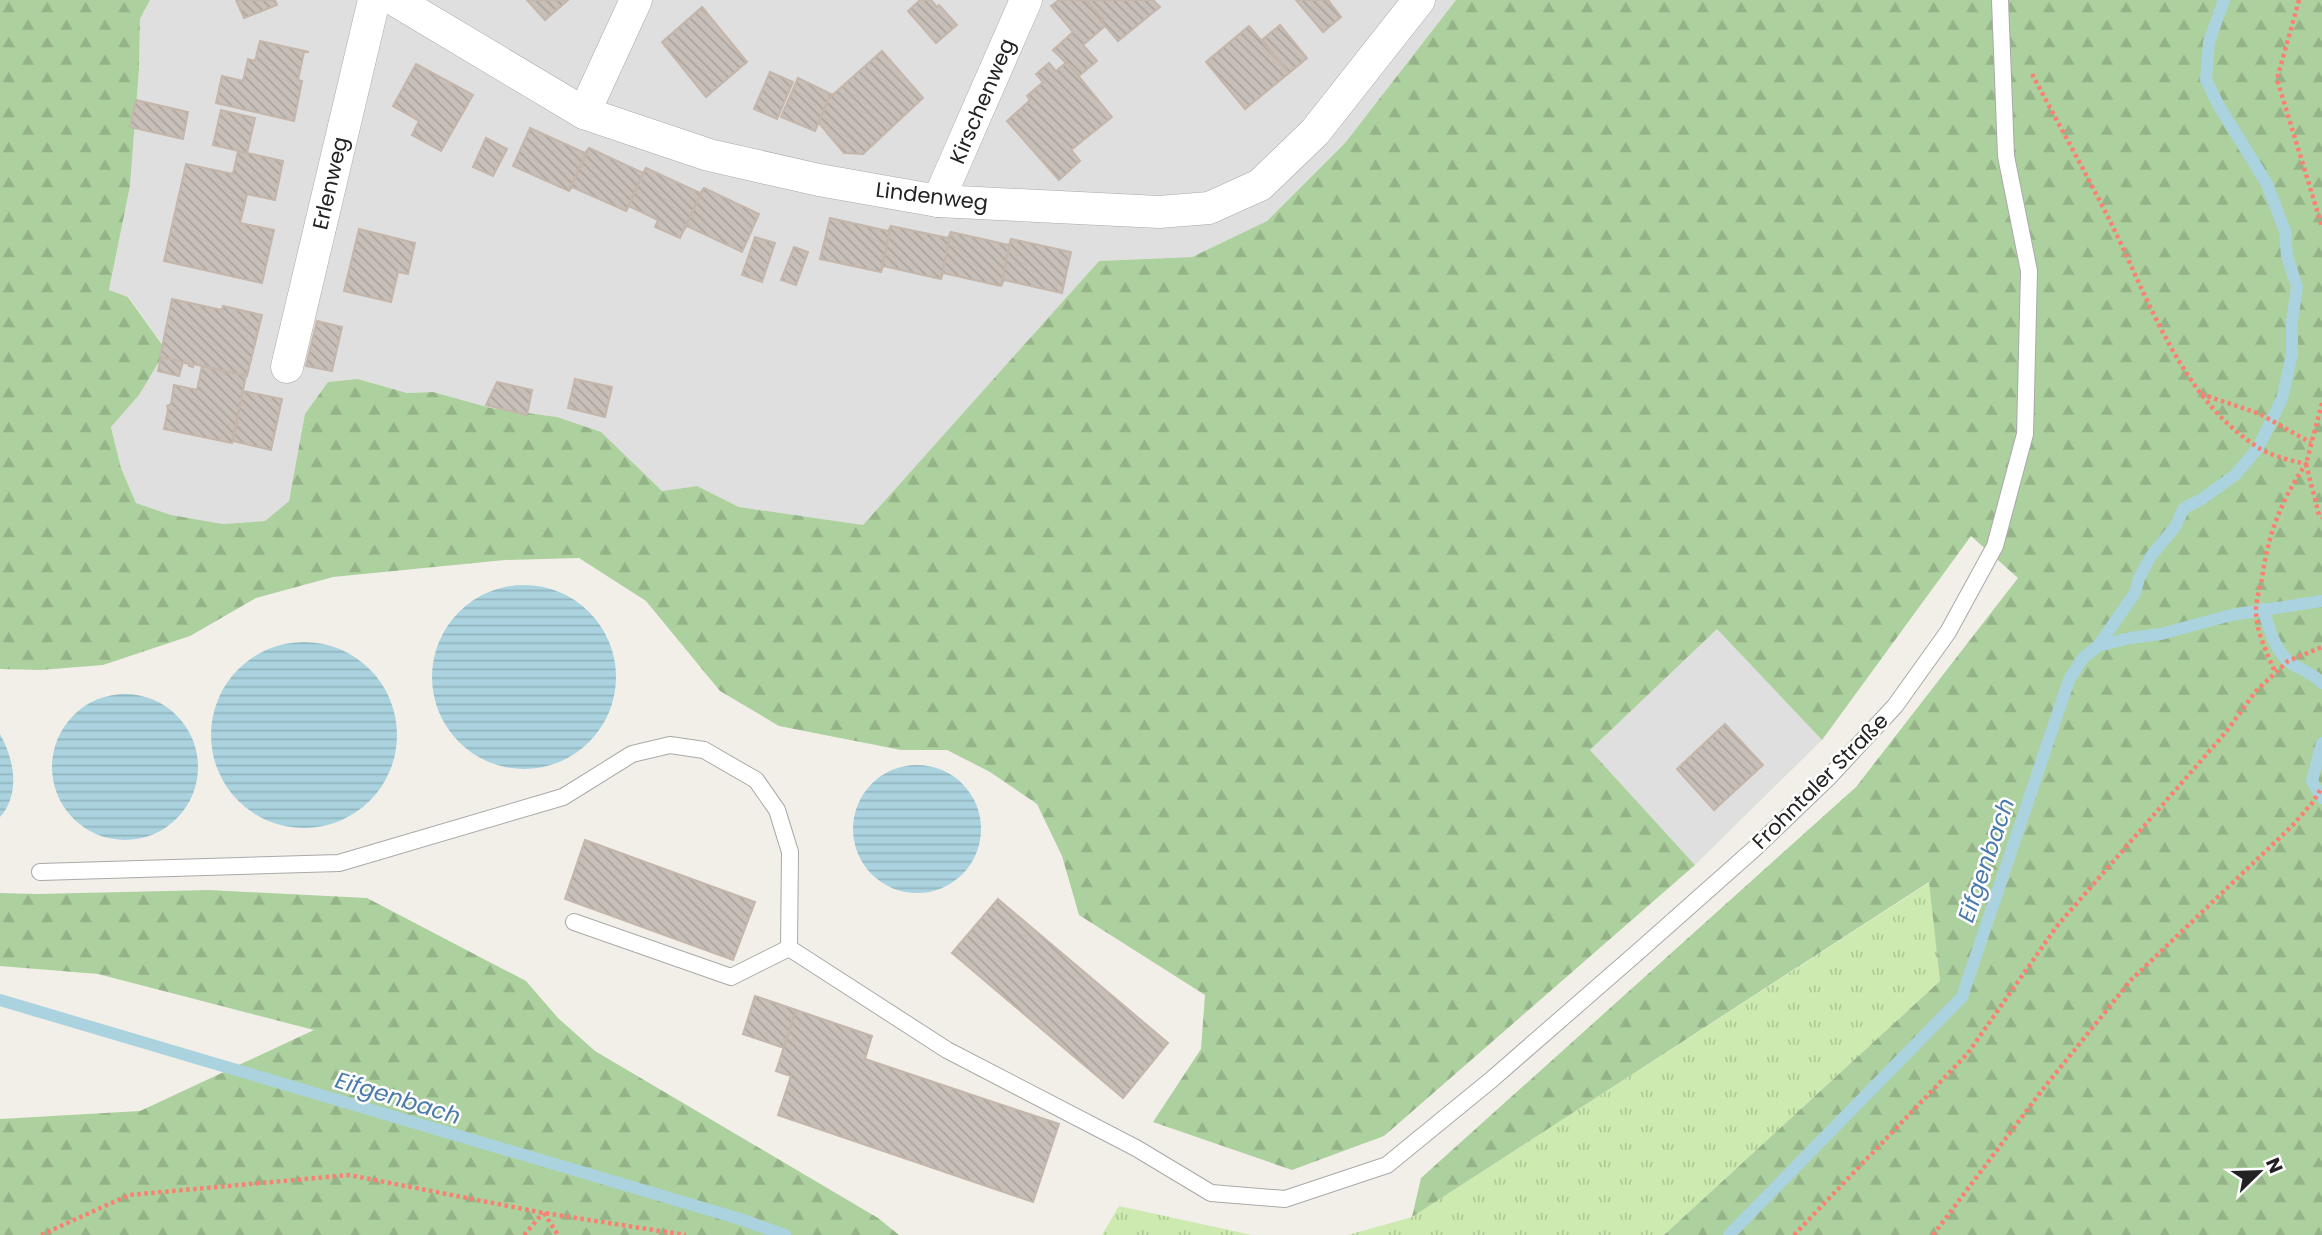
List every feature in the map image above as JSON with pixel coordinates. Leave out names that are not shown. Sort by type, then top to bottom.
[{"type":"street","name":"Erlenweg","points":[[287,367],[374,0]]},
{"type":"street","name":"Lindenweg","points":[[395,0],[584,113],[709,155],[819,180],[939,201],[1159,212],[1209,208],[1260,186],[1315,132],[1419,0]]},
{"type":"street","points":[[584,113],[636,0]]},
{"type":"street","name":"Kirschenweg","points":[[939,201],[1026,0]]},
{"type":"lane","name":"Frohntaler Straße","points":[[789,948],[947,1049],[1136,1148],[1211,1193],[1285,1199],[1387,1165],[1502,1071],[1754,849],[1828,778],[1895,706],[1948,632],[1995,546],[2025,434],[2029,271],[2006,156],[2000,0]]},
{"type":"lane","points":[[40,872],[339,863],[563,797],[632,754],[670,745],[704,750],[756,780],[777,810],[790,852],[789,948],[731,978],[574,922]]},
{"type":"path","points":[[2299,0],[2277,79],[2322,227]]},
{"type":"path","points":[[2001,26],[2032,74],[2107,215],[2159,325],[2199,393],[2229,426],[2258,447],[2282,458],[2306,464]]},
{"type":"path","points":[[2199,393],[2260,414],[2311,443]]},
{"type":"path","points":[[2275,672],[2262,641],[2256,610],[2272,531],[2287,492],[2306,464],[2322,403]]},
{"type":"path","points":[[2306,464],[2320,516]]},
{"type":"path","points":[[1794,1235],[1968,1053],[2057,926],[2226,732],[2256,691],[2288,661],[2322,647]]},
{"type":"path","points":[[1933,1235],[2043,1089],[2131,980],[2292,826],[2322,787]]},
{"type":"path","points":[[41,1235],[129,1195],[349,1175],[544,1213],[686,1235]]},
{"type":"path","points":[[524,1235],[544,1213]]},
{"type":"path","points":[[544,1213],[558,1235]]},
{"type":"shaded area","points":[[150,0],[1456,0],[1345,143],[1267,221],[1192,257],[1099,261],[863,525],[739,507],[697,486],[662,491],[640,471],[557,417],[491,408],[433,392],[407,393],[358,379],[297,464],[289,501],[265,521],[223,524],[171,515],[136,503],[121,468],[111,426],[139,395],[166,349],[129,297],[109,291],[130,186],[140,19]]},
{"type":"shaded area","points":[[1717,628],[1822,740],[1695,865],[1590,750]]},
{"type":"green space","points":[[0,0],[150,0],[140,19],[130,186],[109,290],[128,297],[166,350],[139,395],[111,427],[121,468],[136,503],[171,515],[223,524],[265,521],[289,501],[305,414],[328,382],[358,379],[407,393],[433,392],[491,408],[557,417],[601,432],[662,491],[697,486],[739,507],[863,525],[1099,261],[1192,257],[1267,221],[1345,143],[1456,0],[2322,0],[2322,1235],[1664,1235],[1940,981],[1929,882],[1412,1217],[1421,1178],[1856,787],[2018,578],[1971,536],[1822,740],[1717,629],[1590,750],[1695,865],[1384,1136],[1292,1170],[1153,1122],[1201,1049],[1205,995],[1079,915],[1062,856],[1037,804],[990,772],[947,750],[901,750],[779,726],[720,691],[646,601],[579,558],[505,560],[333,577],[256,598],[190,636],[103,665],[40,670],[0,669]]},
{"type":"green space","points":[[1930,882],[1940,981],[1664,1235],[1348,1235],[1412,1217]]},
{"type":"green space","points":[[209,890],[367,898],[526,981],[558,1018],[595,1051],[878,1218],[899,1235],[0,1235],[0,1119],[140,1111],[314,1030],[98,974],[0,966],[0,893]]},
{"type":"green space","points":[[1119,1206],[1252,1235],[1102,1235]]},
{"type":"water","points":[[524,585],[559,592],[575,600],[589,612],[601,626],[609,642],[616,677],[609,712],[601,728],[589,742],[575,754],[559,762],[524,769],[489,762],[473,754],[459,742],[447,728],[439,712],[432,677],[439,642],[447,626],[459,612],[473,600],[489,592]]},
{"type":"water","points":[[304,642],[340,649],[370,669],[390,699],[397,735],[390,771],[370,801],[340,821],[304,828],[268,821],[238,801],[218,771],[211,735],[218,699],[238,669],[268,649]]},
{"type":"water","points":[[125,694],[153,700],[177,715],[192,739],[198,767],[192,795],[177,819],[153,834],[125,840],[97,834],[73,819],[58,795],[52,767],[58,739],[73,715],[97,700]]},
{"type":"water","points":[[0,734],[12,765],[13,787],[7,808],[0,817]]},
{"type":"water","points":[[917,765],[942,770],[963,783],[976,804],[981,829],[976,854],[963,875],[942,888],[917,893],[892,888],[871,875],[858,854],[853,829],[858,804],[871,783],[892,770]]},
{"type":"building","points":[[236,0],[275,0],[277,5],[244,18]]},
{"type":"building","points":[[527,0],[568,0],[545,20]]},
{"type":"building","points":[[920,0],[931,0],[937,7],[939,5],[957,25],[936,43],[908,11]]},
{"type":"building","points":[[1059,0],[1086,0],[1103,19],[1101,21],[1105,26],[1083,45],[1097,61],[1079,76],[1053,50],[1073,32],[1051,6]]},
{"type":"building","points":[[1086,0],[1153,0],[1160,7],[1118,41]]},
{"type":"building","points":[[1296,0],[1328,0],[1341,17],[1323,32]]},
{"type":"building","points":[[702,7],[747,62],[706,97],[662,42]]},
{"type":"building","points":[[1280,25],[1307,58],[1289,73],[1262,40]]},
{"type":"building","points":[[1249,26],[1289,73],[1245,109],[1206,62]]},
{"type":"building","points":[[260,41],[309,52],[304,52],[298,80],[302,81],[294,121],[216,103],[222,76],[243,81],[248,59],[255,61]]},
{"type":"building","points":[[882,51],[923,98],[863,154],[844,153],[818,122],[829,98]]},
{"type":"building","points":[[1067,62],[1112,117],[1071,150],[1080,161],[1059,180],[1007,121],[1030,100],[1027,96],[1043,82],[1036,74],[1049,63],[1056,71]]},
{"type":"building","points":[[416,64],[473,95],[441,151],[412,135],[419,121],[393,106]]},
{"type":"building","points":[[770,72],[793,82],[777,119],[754,109]]},
{"type":"building","points":[[798,78],[833,95],[829,98],[815,131],[781,117]]},
{"type":"building","points":[[136,100],[188,112],[183,139],[130,127]]},
{"type":"building","points":[[221,110],[255,118],[247,153],[213,145]]},
{"type":"building","points":[[530,128],[585,153],[589,148],[569,191],[513,166]]},
{"type":"building","points":[[486,138],[507,149],[493,176],[473,167]]},
{"type":"building","points":[[589,148],[643,173],[646,168],[626,211],[572,187],[569,191]]},
{"type":"building","points":[[238,151],[283,161],[275,200],[247,194],[240,223],[274,230],[262,283],[164,261],[186,164],[233,174]]},
{"type":"building","points":[[646,168],[700,193],[704,188],[680,238],[655,227],[658,220],[629,206],[626,211]]},
{"type":"building","points":[[704,188],[759,214],[742,252],[687,226],[683,231]]},
{"type":"building","points":[[830,218],[888,231],[891,226],[881,272],[820,259]]},
{"type":"building","points":[[891,226],[948,238],[951,232],[941,279],[883,266],[881,272]]},
{"type":"building","points":[[359,229],[415,243],[408,274],[398,272],[391,302],[344,291]]},
{"type":"building","points":[[951,232],[1009,245],[1011,239],[1001,286],[943,273],[941,279]]},
{"type":"building","points":[[755,237],[775,243],[762,282],[742,275]]},
{"type":"building","points":[[1011,239],[1071,252],[1062,293],[1004,280],[1001,286]]},
{"type":"building","points":[[794,247],[808,252],[796,285],[781,280]]},
{"type":"building","points":[[172,299],[262,315],[247,376],[193,364],[193,367],[160,357]]},
{"type":"building","points":[[317,321],[342,327],[332,371],[306,366]]},
{"type":"building","points":[[161,357],[183,362],[179,376],[158,371]]},
{"type":"building","points":[[202,366],[246,376],[232,443],[164,429],[167,406],[171,404],[174,385],[197,390]]},
{"type":"building","points":[[575,379],[612,387],[605,417],[568,408]]},
{"type":"building","points":[[497,382],[532,390],[527,415],[486,405]]},
{"type":"building","points":[[243,391],[282,399],[271,450],[233,441]]},
{"type":"building","points":[[1725,724],[1763,765],[1714,810],[1677,769]]},
{"type":"building","points":[[585,840],[755,902],[733,960],[565,899]]},
{"type":"building","points":[[998,899],[1168,1043],[1123,1098],[952,953]]},
{"type":"building","points":[[755,996],[796,1010],[784,1048],[743,1034]]},
{"type":"building","points":[[796,1010],[872,1036],[865,1059],[1059,1124],[1033,1202],[778,1115],[791,1076],[776,1071]]},
{"type":"waterway","points":[[2098,646],[2135,593],[2139,578],[2151,556],[2175,527],[2184,508],[2202,499],[2235,475],[2258,448],[2282,399],[2292,354],[2292,321],[2297,287],[2287,256],[2285,231],[2267,184],[2206,80],[2209,42],[2224,0]]},
{"type":"waterway","name":"Eifgenbach","points":[[1729,1235],[1962,997],[2069,680],[2083,658],[2098,646],[2130,638],[2161,634],[2231,615],[2322,601]]},
{"type":"waterway","points":[[2263,609],[2272,637],[2283,656],[2322,683]]},
{"type":"waterway","points":[[2322,743],[2312,781],[2322,798]]},
{"type":"waterway","name":"Eifgenbach","points":[[0,1000],[740,1219],[785,1235]]}]
